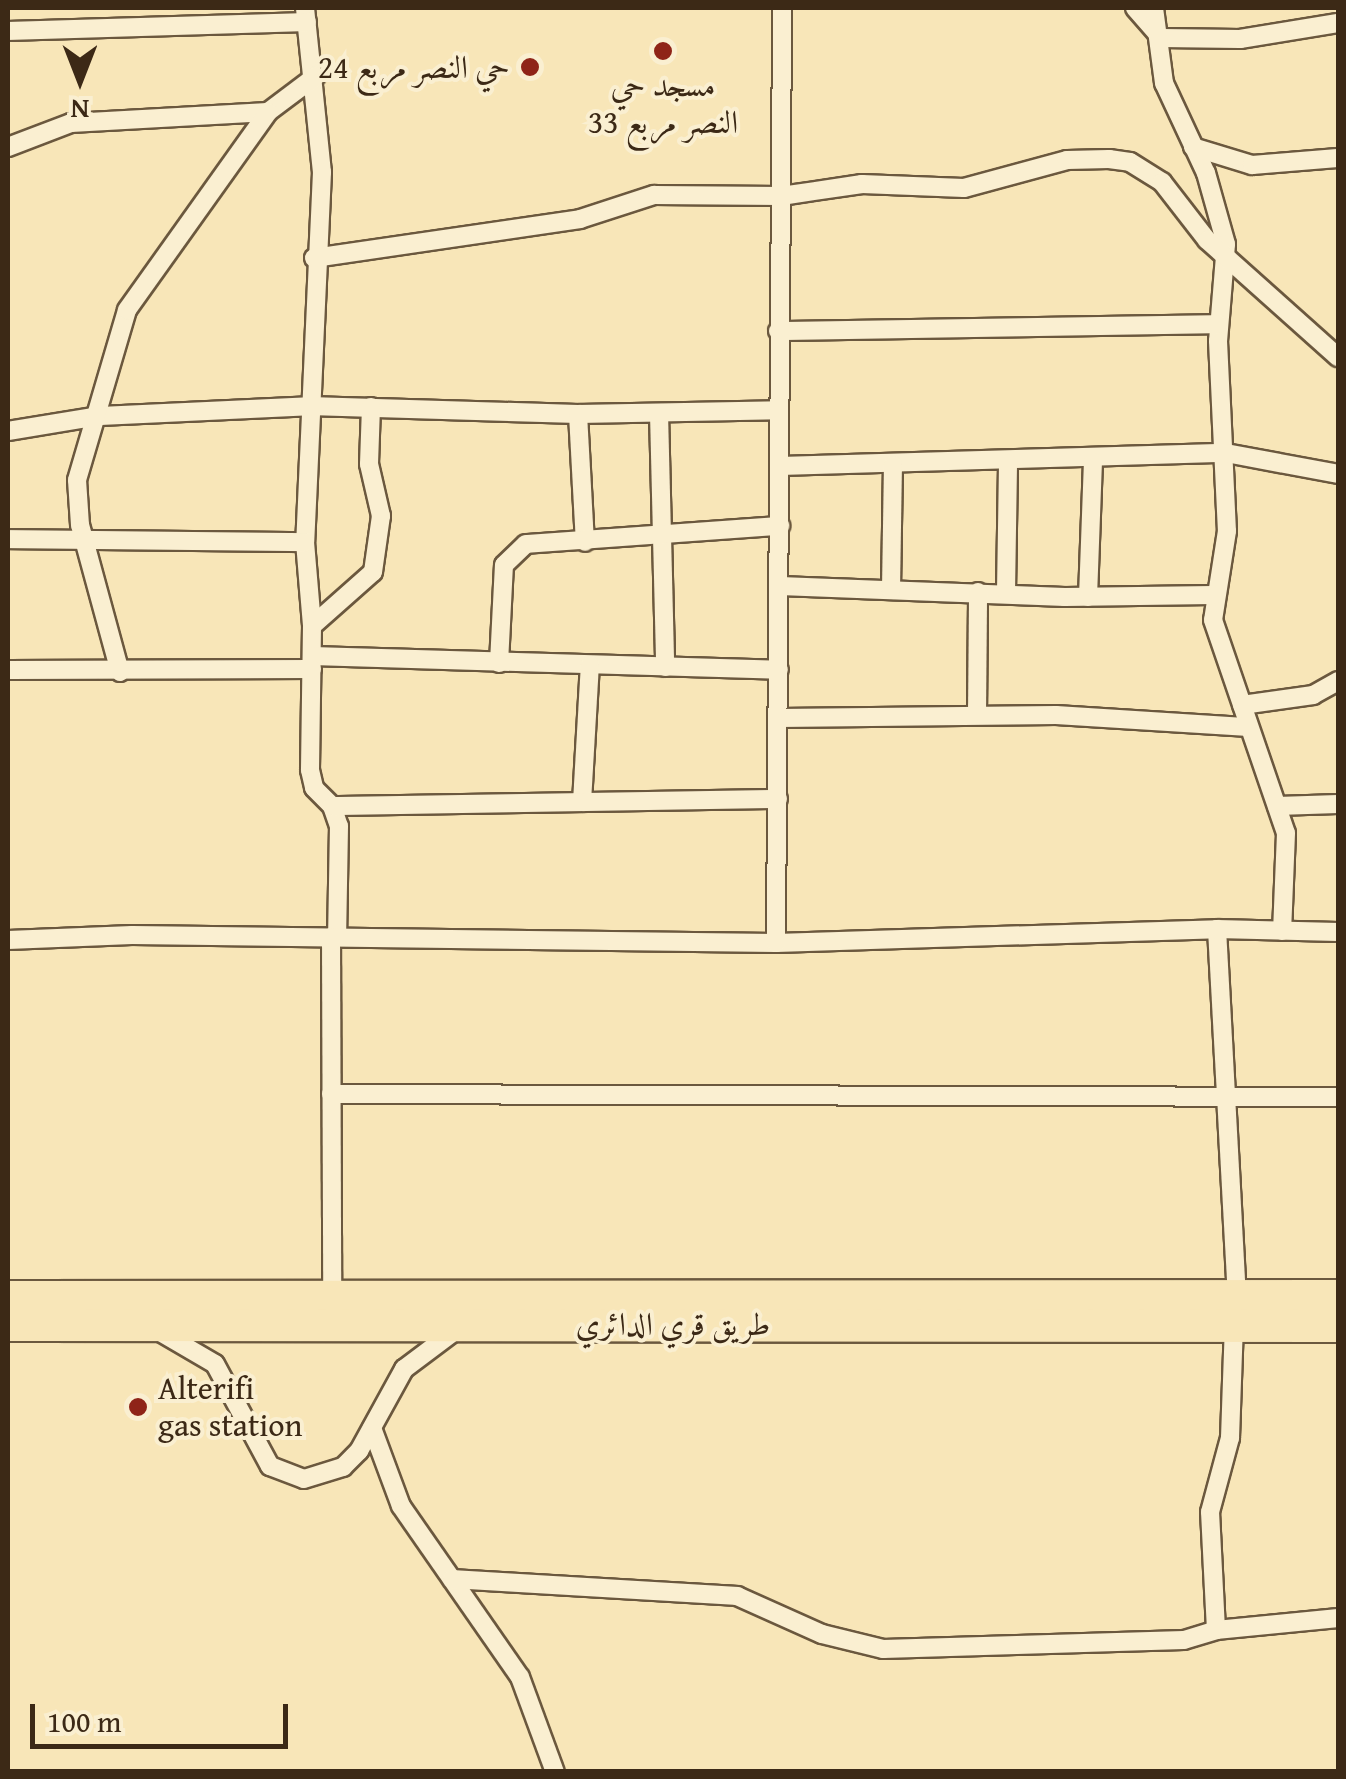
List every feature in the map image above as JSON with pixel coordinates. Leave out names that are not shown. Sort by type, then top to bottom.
[{"type":"highway","name":"طريق قري الدائري","points":[[8,1326],[464,1324],[1236,1311],[1338,1296]]},
{"type":"highway","name":"طريق قري الدائري","points":[[8,1297],[332,1297],[1236,1311],[1338,1326]]},
{"type":"street","points":[[776,944],[782,8]]},
{"type":"street","points":[[1135,8],[1162,38],[1240,39],[1338,23]]},
{"type":"street","points":[[1154,8],[1162,38],[1164,83],[1193,147],[1226,254],[1218,324],[1227,531],[1213,595],[1220,651],[1250,727],[1288,848],[1282,930]]},
{"type":"street","points":[[8,31],[306,15],[316,76],[322,172],[314,258],[305,542],[312,626],[310,770],[314,788],[332,806],[339,826],[331,1094],[332,1297]]},
{"type":"street","points":[[120,672],[75,501],[127,310],[268,112],[316,76]]},
{"type":"street","points":[[8,147],[71,123],[268,112]]},
{"type":"street","points":[[1193,147],[1252,166],[1338,158]]},
{"type":"street","points":[[314,258],[580,219],[654,195],[781,196],[862,184],[990,186],[1067,160],[1109,158],[1130,162],[1162,182],[1206,240],[1338,357]]},
{"type":"street","points":[[778,331],[1218,324]]},
{"type":"street","points":[[8,431],[100,416],[309,406],[578,414],[779,410]]},
{"type":"street","points":[[312,626],[373,572],[381,516],[369,464],[371,407]]},
{"type":"street","points":[[659,412],[665,668]]},
{"type":"street","points":[[578,414],[585,542]]},
{"type":"street","points":[[780,466],[1093,462],[1226,453],[1338,474]]},
{"type":"street","points":[[1088,597],[1093,462]]},
{"type":"street","points":[[1006,592],[1008,463]]},
{"type":"street","points":[[891,590],[893,464]]},
{"type":"street","points":[[499,663],[504,565],[510,554],[526,544],[663,538],[780,526]]},
{"type":"street","points":[[8,539],[305,542]]},
{"type":"street","points":[[780,586],[1088,597],[1213,595]]},
{"type":"street","points":[[977,715],[978,592]]},
{"type":"street","points":[[8,670],[120,672],[312,662],[780,670]]},
{"type":"street","points":[[582,802],[590,666]]},
{"type":"street","points":[[1242,705],[1313,695],[1338,681]]},
{"type":"street","points":[[779,718],[977,715],[1250,727]]},
{"type":"street","points":[[332,806],[778,799]]},
{"type":"street","points":[[1277,806],[1338,804]]},
{"type":"street","points":[[1216,1630],[1210,1512],[1230,1438],[1236,1311],[1230,1098],[1217,929]]},
{"type":"street","points":[[8,940],[334,937],[776,944],[1217,929],[1338,932]]},
{"type":"street","points":[[331,1094],[1338,1098]]},
{"type":"street","points":[[141,1325],[216,1364],[258,1448],[285,1476],[323,1476],[343,1467],[372,1428],[404,1369],[464,1324]]},
{"type":"street","points":[[372,1428],[401,1506],[520,1678],[555,1772]]},
{"type":"street","points":[[452,1579],[736,1596],[822,1634],[883,1649],[1184,1640],[1216,1630],[1338,1618]]},
{"type":"place","name":"مسجد حي النصر مربع 33","points":[[663,51]]},
{"type":"place","name":"حي النصر مربع 24","points":[[530,67]]},
{"type":"place","name":"Alterifi gas station","points":[[138,1407]]}]
